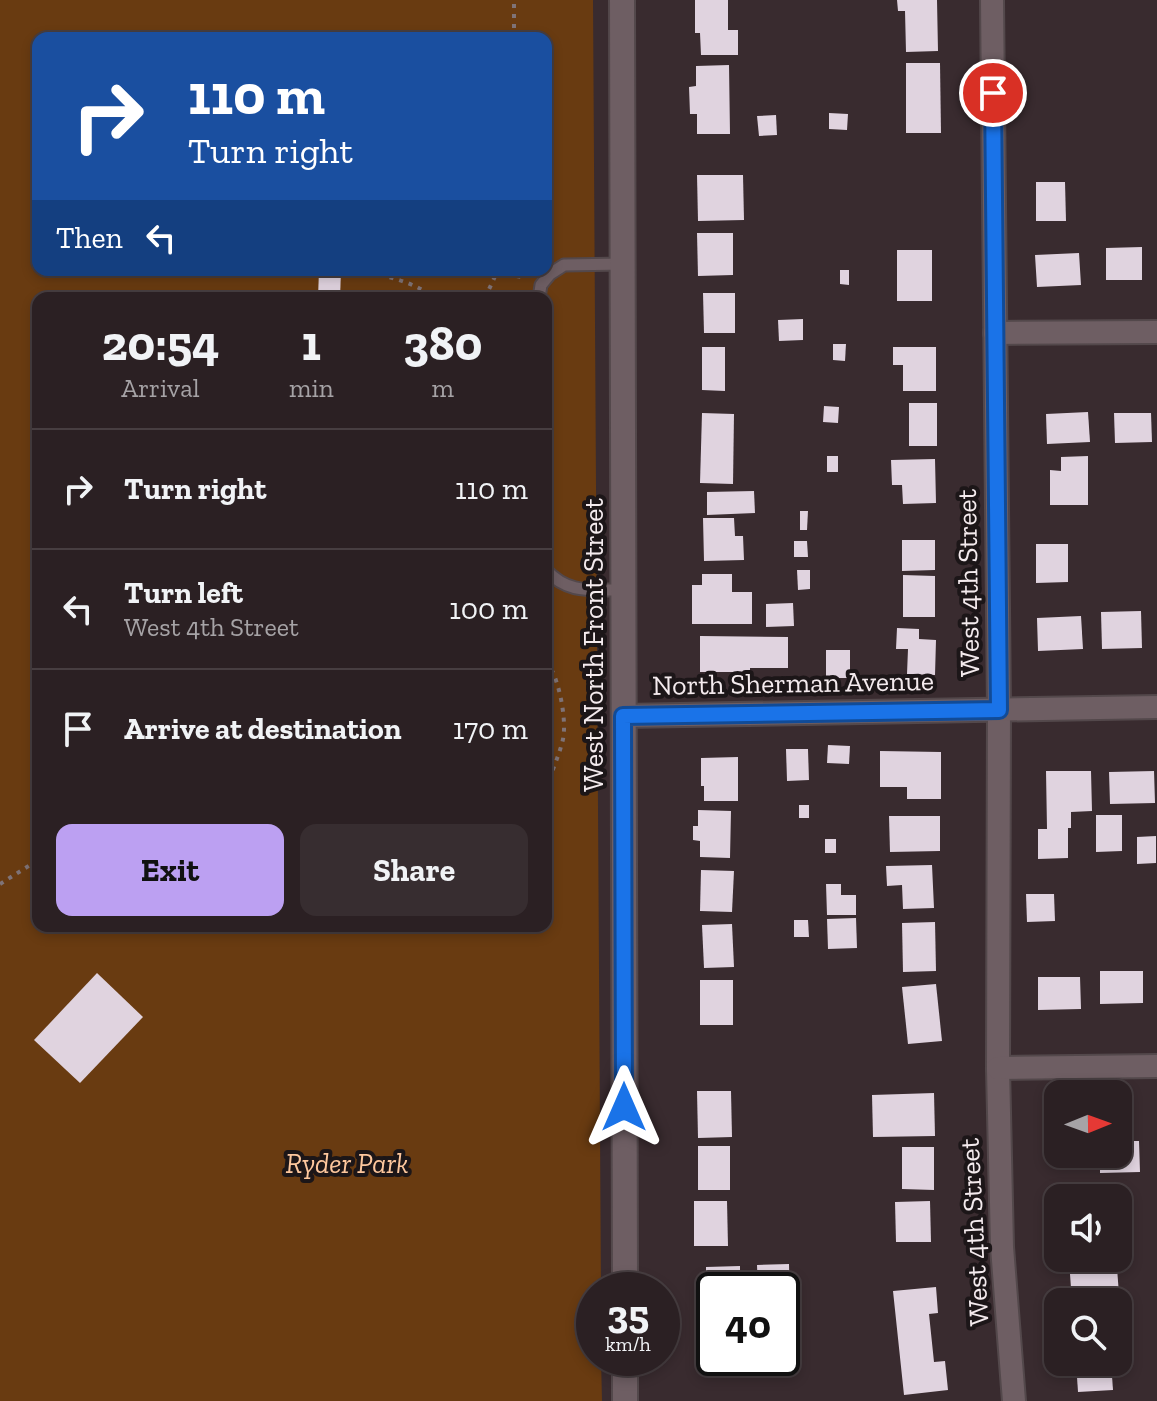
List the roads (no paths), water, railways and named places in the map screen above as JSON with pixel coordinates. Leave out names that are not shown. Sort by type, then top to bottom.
[{"type":"street","name":"West North Front Street","points":[[622,0],[625,1272]]},
{"type":"street","name":"West 4th Street","points":[[992,2],[999,710],[998,1068],[1002,1247],[1014,1401]]},
{"type":"street","points":[[995,333],[1157,332]]},
{"type":"street","name":"North Sherman Avenue","points":[[623,716],[1157,707]]},
{"type":"street","points":[[998,1068],[1157,1066]]},
{"type":"street","points":[[625,1376],[625,1401]]},
{"type":"lane","points":[[552,273],[564,265],[624,264]]},
{"type":"lane","points":[[552,576],[558,583],[579,589],[623,590]]},
{"type":"park label","name":"Ryder Park","points":[[347,1163]]}]
